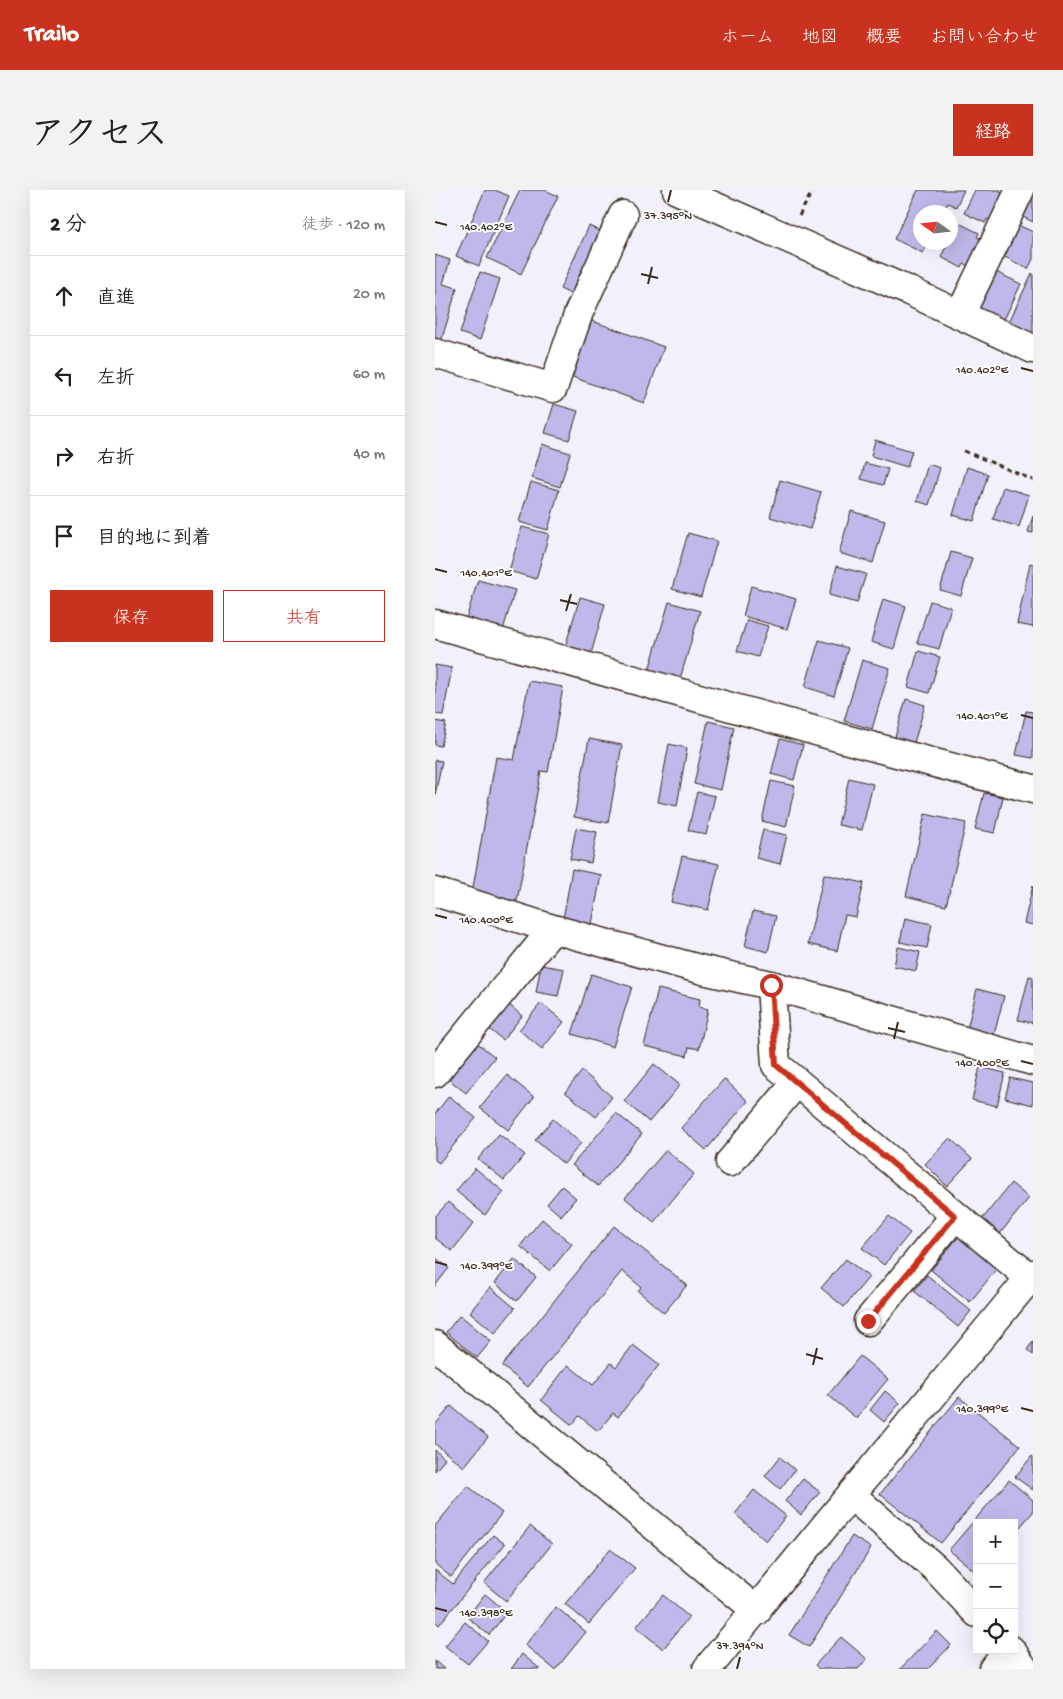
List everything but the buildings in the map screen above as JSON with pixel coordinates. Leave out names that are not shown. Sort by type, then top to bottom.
[{"type":"street","points":[[677,190],[1033,349]]},
{"type":"street","points":[[960,315],[1020,190]]},
{"type":"street","points":[[435,353],[553,388],[579,312],[623,215]]},
{"type":"street","points":[[435,624],[859,743],[1033,789]]},
{"type":"street","points":[[435,892],[553,929],[703,970],[771,985],[1033,1061]]},
{"type":"street","points":[[435,1073],[553,929]]},
{"type":"street","points":[[707,1669],[757,1611],[1031,1276],[955,1216],[776,1065],[771,985]]},
{"type":"street","points":[[730,1162],[797,1082]]},
{"type":"street","points":[[868,1321],[955,1216]]},
{"type":"street","points":[[435,1345],[757,1611]]},
{"type":"street","points":[[851,1495],[935,1568],[973,1609]]},
{"type":"street","points":[[993,1669],[1006,1654]]},
{"type":"street","points":[[1013,1654],[1024,1669]]},
{"type":"path","points":[[964,451],[1033,480]]},
{"type":"route","points":[[771,985],[776,1065],[955,1216],[868,1321]]}]
